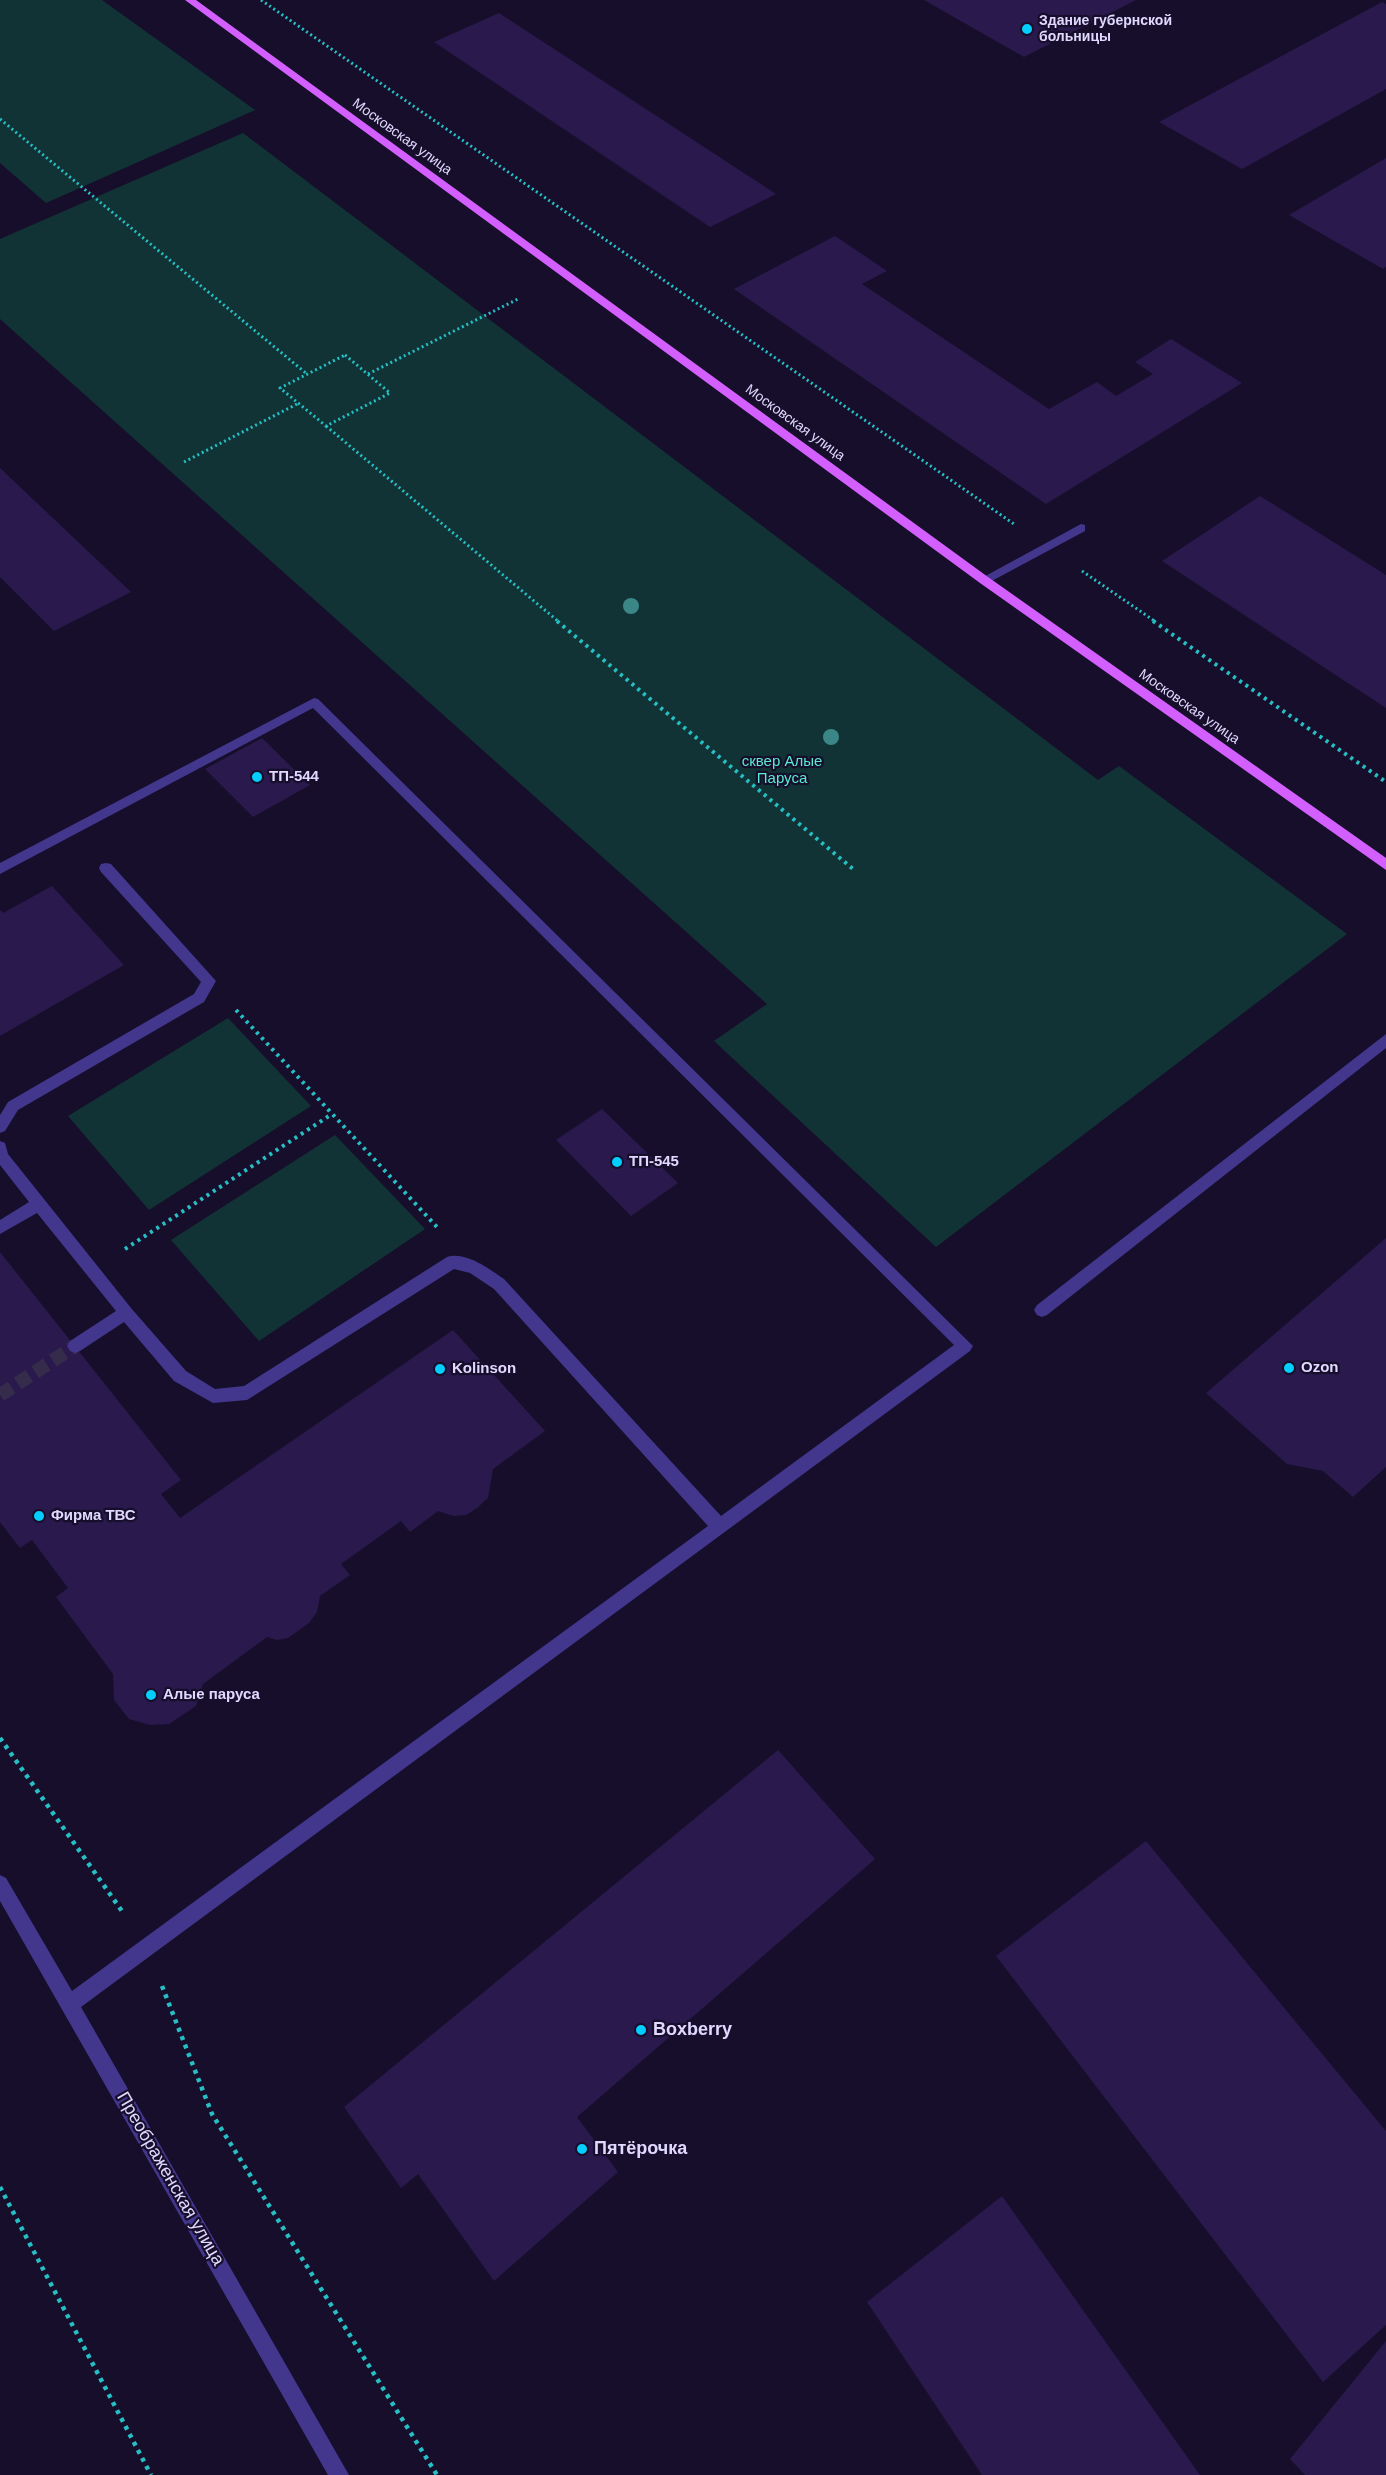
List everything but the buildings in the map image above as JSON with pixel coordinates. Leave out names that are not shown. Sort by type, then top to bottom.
[{"type":"main road","name":"Московская улица","points":[[190,0],[984,580],[1386,865]]},
{"type":"street","points":[[984,580],[1081,528]]},
{"type":"street","points":[[0,869],[314,702],[965,1346],[718,1525],[69,2004]]},
{"type":"street","points":[[0,1127],[13,1106],[199,998],[210,981],[106,868]]},
{"type":"street","points":[[1042,1310],[1386,1040]]},
{"type":"street","points":[[0,1147],[1,1156],[126,1313],[180,1376],[213,1396],[247,1393],[452,1262],[474,1267],[499,1284],[718,1525]]},
{"type":"street","points":[[0,1228],[39,1204]]},
{"type":"street","points":[[75,1346],[126,1313]]},
{"type":"street","name":"Преображенская улица","points":[[0,1884],[339,2475]]},
{"type":"path","points":[[261,0],[1386,782]]},
{"type":"path","points":[[0,119],[307,374]]},
{"type":"path","points":[[368,374],[520,298]]},
{"type":"path","points":[[326,426],[390,393],[345,355],[280,388],[853,869]]},
{"type":"path","points":[[184,462],[299,403]]},
{"type":"path","points":[[210,981],[474,1267]]},
{"type":"path","points":[[91,1270],[333,1114]]},
{"type":"path","points":[[0,1738],[147,1947],[212,2114],[437,2475]]},
{"type":"path","points":[[0,2187],[152,2475]]},
{"type":"green space","points":[[0,0],[102,0],[255,110],[46,203],[0,163]]},
{"type":"green space","name":"сквер Алые Паруса","points":[[243,133],[1098,780],[1119,766],[1347,934],[936,1247],[714,1041],[767,1004],[0,319],[0,239]]},
{"type":"green space","points":[[228,1018],[311,1106],[149,1210],[68,1116]]},
{"type":"green space","points":[[335,1135],[425,1229],[259,1341],[171,1240]]},
{"type":"tunnel","points":[[0,1395],[75,1346]]},
{"type":"place","name":"Здание губернской больницы","points":[[1027,29]]},
{"type":"place","name":"ТП-544","points":[[257,777]]},
{"type":"place","name":"ТП-545","points":[[617,1162]]},
{"type":"place","name":"Ozon","points":[[1289,1368]]},
{"type":"place","name":"Kolinson","points":[[440,1369]]},
{"type":"place","name":"Фирма ТВС","points":[[39,1516]]},
{"type":"place","name":"Алые паруса","points":[[151,1695]]},
{"type":"place","name":"Boxberry","points":[[641,2030]]},
{"type":"place","name":"Пятёрочка","points":[[582,2149]]}]
